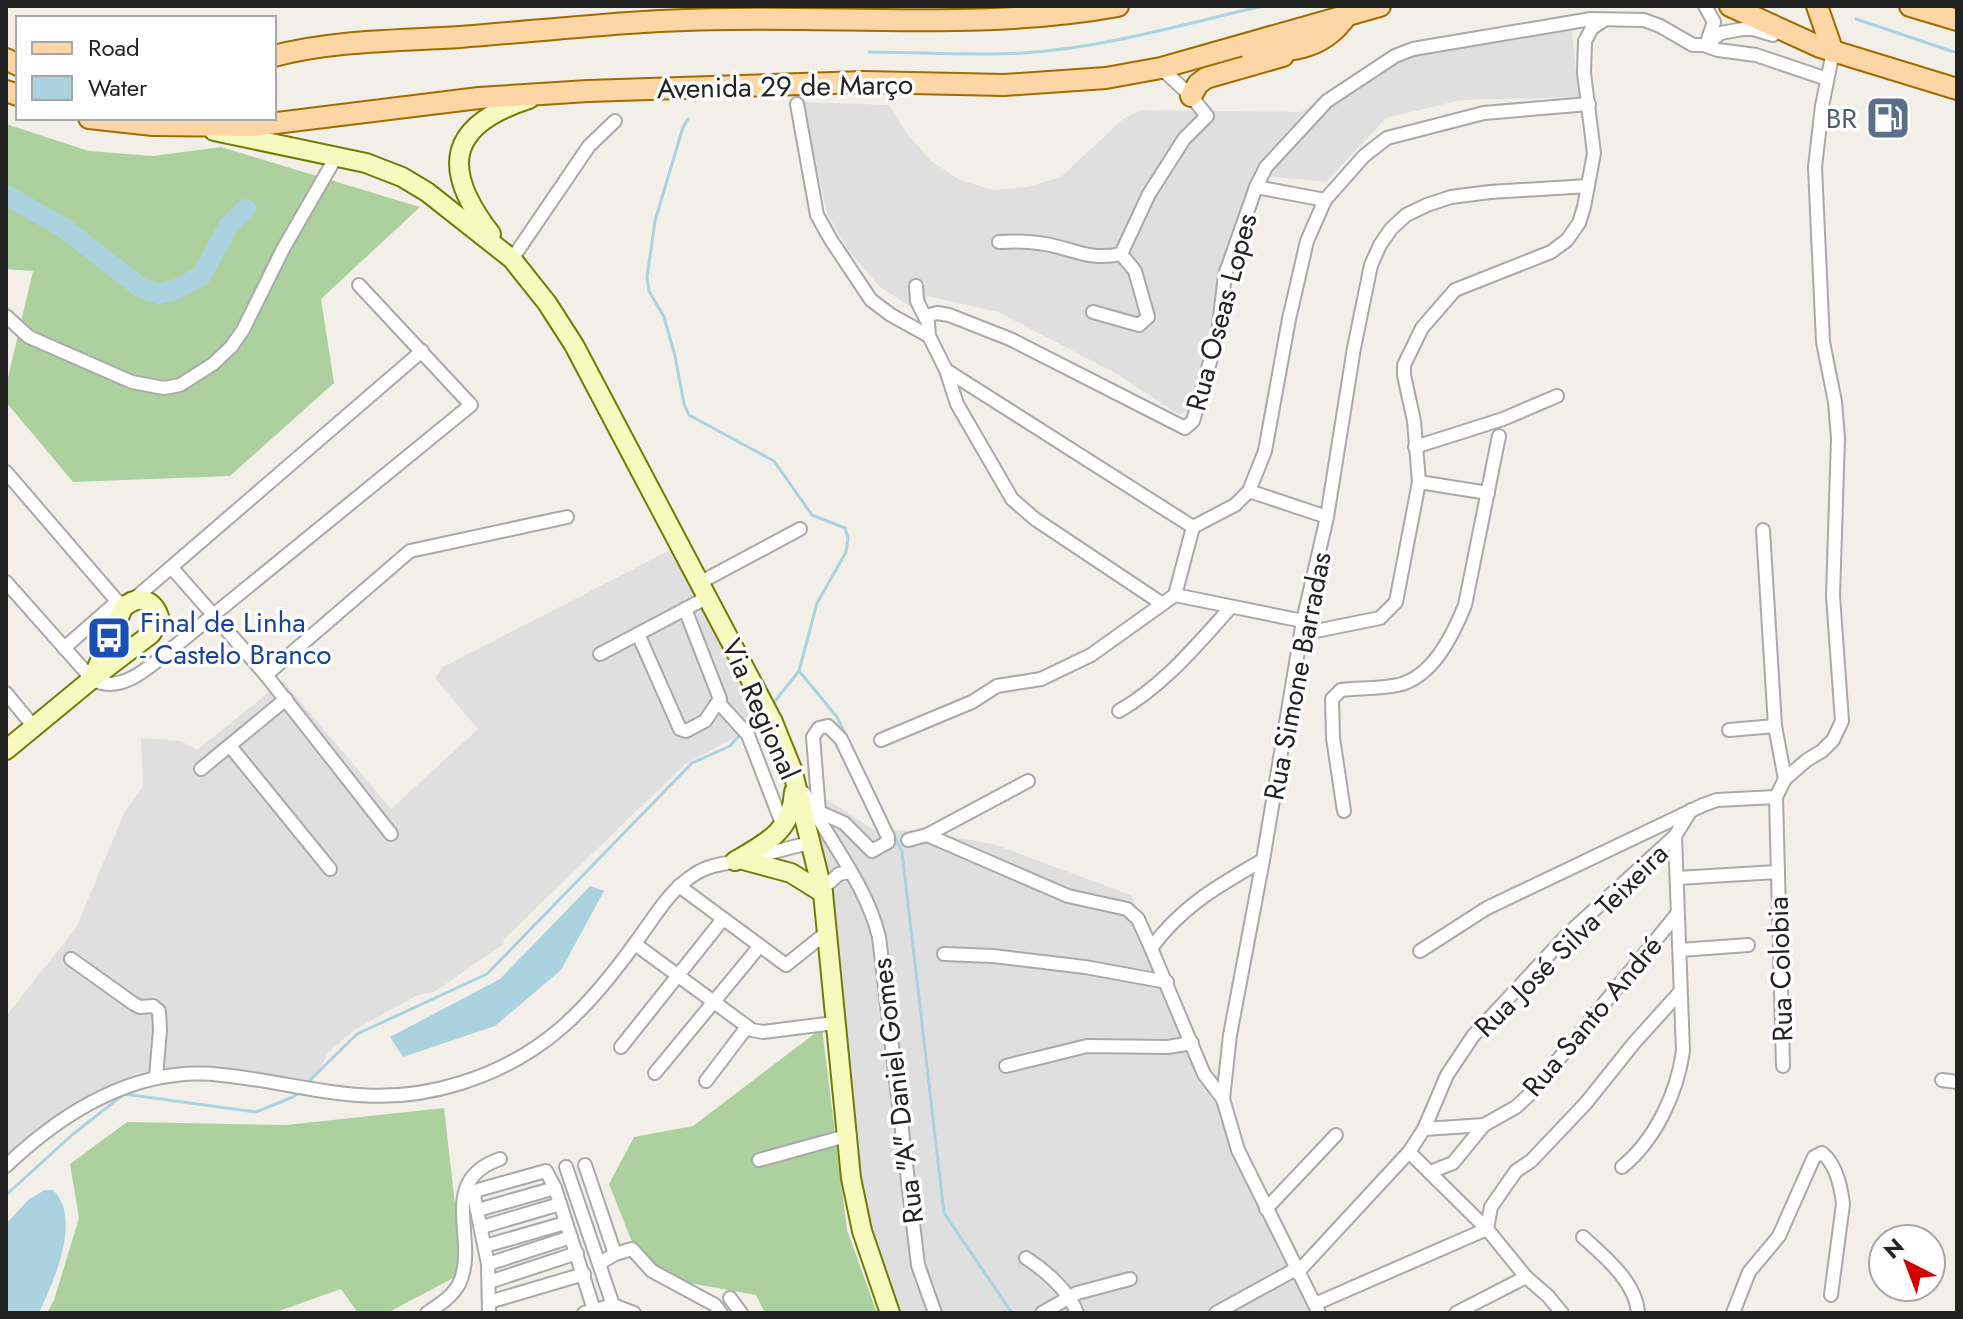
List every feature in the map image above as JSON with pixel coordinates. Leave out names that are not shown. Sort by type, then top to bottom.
[{"type":"main road","points":[[276,56],[320,46],[684,21],[950,20],[1035,17],[1118,6]]},
{"type":"main road","name":"Avenida 29 de Março","points":[[181,125],[252,126],[479,98],[545,94],[865,82],[1004,85],[1106,78],[1161,68],[1348,11],[1380,6]]},
{"type":"main road","points":[[1730,6],[1826,49],[1957,89]]},
{"type":"main road","points":[[1817,6],[1826,49]]},
{"type":"main road","points":[[1910,6],[1957,20]]},
{"type":"main road","points":[[1949,6],[1957,10]]},
{"type":"main road","points":[[1191,96],[1206,78],[1308,47],[1331,34],[1348,11]]},
{"type":"main road","points":[[1237,46],[1293,51]]},
{"type":"main road","name":"Via Regional","points":[[545,94],[509,105],[480,122],[469,133],[460,149],[461,182],[467,200],[547,303],[574,345],[773,722],[793,773],[822,891],[846,1136],[862,1231],[890,1313]]},
{"type":"main road","name":"Via Regional","points":[[99,120],[181,125],[366,163],[402,177],[427,192],[508,256]]},
{"type":"main road","points":[[6,750],[157,628],[160,620],[155,607],[146,599],[125,603],[92,679]]},
{"type":"main road","points":[[745,859],[774,836],[793,810],[793,773]]},
{"type":"main road","points":[[745,859],[791,873],[822,891]]},
{"type":"street","points":[[1705,6],[1714,22],[1706,43]]},
{"type":"street","points":[[1572,20],[1585,41]]},
{"type":"street","name":"Rua Oseas Lopes","points":[[926,316],[937,313],[949,315],[1010,339],[1185,428],[1193,421],[1214,351],[1225,275],[1266,167],[1327,101],[1395,56],[1413,49],[1572,20],[1644,20],[1668,30],[1683,42],[1693,45],[1706,43],[1718,50],[1756,55],[1827,79]]},
{"type":"street","points":[[881,740],[972,702],[997,686],[1041,679],[1091,655],[1175,595],[1302,627],[1347,627],[1380,618],[1389,611],[1399,595],[1419,482],[1414,421],[1404,375],[1410,350],[1422,328],[1455,290],[1560,246],[1579,223],[1594,153],[1583,57],[1585,41],[1592,28],[1604,20]]},
{"type":"street","points":[[1420,951],[1487,908],[1691,810],[1717,800],[1776,797],[1785,779],[1833,740],[1842,721],[1833,596],[1838,438],[1835,402],[1823,342],[1815,167],[1827,79],[1826,49],[1753,29],[1721,33],[1706,43]]},
{"type":"street","points":[[1121,254],[1149,194],[1184,139],[1207,116],[1161,68]]},
{"type":"street","points":[[797,104],[817,215],[831,240],[856,282],[871,300],[929,336]]},
{"type":"street","points":[[1175,595],[1193,527],[1235,505],[1249,491],[1265,451],[1307,241],[1325,200],[1364,156],[1387,138],[1484,113],[1589,104]]},
{"type":"street","points":[[508,256],[589,146],[615,121]]},
{"type":"street","points":[[6,332],[29,337],[147,387],[180,385],[196,377],[231,347],[243,330],[283,249],[336,157]]},
{"type":"street","name":"Rua Simone Barradas","points":[[1317,1308],[1238,1150],[1223,1099],[1232,1024],[1302,627],[1327,517],[1354,348],[1371,265],[1391,229],[1406,215],[1451,197],[1588,186]]},
{"type":"street","points":[[1256,187],[1325,200]]},
{"type":"street","points":[[999,242],[1046,244],[1099,258],[1121,254]]},
{"type":"street","points":[[1093,312],[1139,325],[1148,317],[1135,271],[1121,254]]},
{"type":"street","points":[[6,582],[92,679],[107,685],[131,678],[179,643],[471,405],[359,285]]},
{"type":"street","points":[[916,286],[917,301],[926,316],[929,336],[946,370],[957,404],[1012,499],[1022,510],[1161,603]]},
{"type":"street","points":[[6,316],[29,337]]},
{"type":"street","points":[[64,648],[172,568],[422,351]]},
{"type":"street","points":[[946,370],[1193,527]]},
{"type":"street","points":[[1415,447],[1503,419],[1557,396]]},
{"type":"street","points":[[1344,811],[1333,738],[1333,695],[1341,690],[1400,684],[1415,677],[1443,650],[1465,605],[1499,436]]},
{"type":"street","points":[[6,472],[125,603]]},
{"type":"street","points":[[1419,482],[1488,493]]},
{"type":"street","points":[[1249,491],[1327,517]]},
{"type":"street","points":[[266,675],[410,551],[567,517]]},
{"type":"street","points":[[600,654],[685,609],[705,590],[800,529]]},
{"type":"street","points":[[1763,530],[1775,726],[1785,779]]},
{"type":"street","points":[[172,568],[286,699],[391,834]]},
{"type":"street","points":[[1119,711],[1138,700],[1178,666],[1231,607]]},
{"type":"street","points":[[638,634],[680,729],[686,731],[705,721],[719,703],[720,694],[685,609]]},
{"type":"street","points":[[6,693],[34,727]]},
{"type":"street","points":[[201,769],[286,699]]},
{"type":"street","points":[[719,703],[748,735],[783,826]]},
{"type":"street","points":[[828,726],[841,739],[888,842],[872,851],[844,823],[818,813],[813,737],[819,728],[828,726]]},
{"type":"street","points":[[1729,730],[1775,726]]},
{"type":"street","points":[[230,746],[330,869]]},
{"type":"street","name":"Rua \"A\" Daniel Gomes","points":[[793,773],[866,895],[879,937],[918,1265],[935,1313]]},
{"type":"street","points":[[908,840],[927,835],[1028,781]]},
{"type":"street","name":"Rua Colobia","points":[[1776,797],[1783,1066]]},
{"type":"street","name":"Rua José Silva Teixeira","points":[[1216,1313],[1297,1271],[1409,1152],[1424,1129],[1447,1075],[1473,1036],[1569,933],[1675,836],[1691,810]]},
{"type":"street","points":[[927,835],[1068,896],[1127,909],[1138,919],[1204,1074],[1223,1099]]},
{"type":"street","points":[[1622,1167],[1653,1133],[1677,1080],[1683,1051],[1675,836]]},
{"type":"street","points":[[6,1166],[61,1122],[111,1091],[156,1077],[215,1074],[359,1097],[408,1094],[457,1085],[503,1067],[549,1040],[566,1026],[600,991],[679,886],[703,869],[813,847]]},
{"type":"street","points":[[1151,948],[1169,924],[1202,895],[1263,860]]},
{"type":"street","points":[[822,891],[839,874],[850,872]]},
{"type":"street","points":[[1677,878],[1777,872]]},
{"type":"street","points":[[679,886],[786,965],[826,933]]},
{"type":"street","name":"Rua Santo André","points":[[1430,1172],[1453,1163],[1484,1125],[1516,1107],[1547,1075],[1609,994],[1677,914]]},
{"type":"street","points":[[621,1047],[723,919]]},
{"type":"street","points":[[635,944],[749,1028],[763,1032],[834,1023]]},
{"type":"street","points":[[1680,950],[1748,945]]},
{"type":"street","points":[[655,1073],[759,947]]},
{"type":"street","points":[[944,954],[1085,967],[1167,982]]},
{"type":"street","points":[[71,959],[134,1004],[153,1006],[159,1011],[156,1077]]},
{"type":"street","points":[[1487,1229],[1491,1207],[1516,1171],[1531,1161],[1586,1103],[1680,992]]},
{"type":"street","points":[[706,1081],[749,1028]]},
{"type":"street","points":[[1006,1066],[1087,1046],[1168,1047],[1192,1043]]},
{"type":"street","points":[[1942,1080],[1957,1082]]},
{"type":"street","points":[[1424,1129],[1484,1125]]},
{"type":"street","points":[[1266,1209],[1336,1135]]},
{"type":"street","points":[[759,1160],[846,1136]]},
{"type":"street","points":[[1409,1152],[1487,1229],[1526,1277],[1562,1313]]},
{"type":"street","points":[[1733,1313],[1749,1272],[1779,1236],[1814,1157],[1822,1153],[1831,1163],[1842,1192],[1843,1204],[1831,1295]]},
{"type":"street","points":[[427,1313],[451,1295],[461,1277],[466,1189],[479,1169],[500,1159]]},
{"type":"street","points":[[585,1165],[615,1254]]},
{"type":"street","points":[[566,1167],[613,1305]]},
{"type":"street","points":[[584,1274],[489,1307],[488,1264],[474,1196],[478,1190],[548,1172],[584,1274],[591,1312],[613,1305],[634,1313]]},
{"type":"street","points":[[478,1210],[555,1188]]},
{"type":"street","points":[[482,1227],[560,1204]]},
{"type":"street","points":[[485,1246],[565,1223]]},
{"type":"street","points":[[1317,1308],[1487,1229]]},
{"type":"street","points":[[488,1264],[571,1237]]},
{"type":"street","points":[[1583,1237],[1617,1270],[1637,1302],[1638,1313]]},
{"type":"street","points":[[600,1263],[632,1249],[652,1271],[715,1305],[721,1313]]},
{"type":"street","points":[[489,1282],[577,1253]]},
{"type":"street","points":[[1026,1258],[1044,1270],[1077,1313]]},
{"type":"street","points":[[1456,1313],[1526,1277]]},
{"type":"street","points":[[1042,1313],[1068,1298],[1130,1279]]},
{"type":"street","points":[[730,1298],[741,1313]]},
{"type":"shaded area","points":[[1570,16],[1579,97],[1461,100],[1386,118],[1326,182],[1254,175],[1230,244],[1204,377],[1188,411],[1179,415],[1119,375],[998,312],[927,296],[923,315],[880,287],[848,250],[827,213],[803,102],[889,105],[905,131],[931,161],[960,180],[993,190],[1028,187],[1061,177],[1123,119],[1141,110],[1302,112],[1397,46]]},
{"type":"shaded area","points":[[686,542],[776,715],[684,765],[503,940],[504,944],[434,992],[418,995],[354,1030],[328,1053],[310,1086],[186,1069],[137,1073],[53,1120],[6,1160],[6,1016],[76,928],[125,811],[143,787],[141,738],[181,741],[197,750],[283,681],[391,809],[478,729],[435,678],[443,667]]},
{"type":"shaded area","points":[[820,795],[876,831],[921,830],[996,845],[1131,895],[1209,1069],[1223,1079],[1237,1133],[1266,1196],[1328,1313],[895,1313],[866,1230],[810,799]]},
{"type":"green space","points":[[6,124],[89,151],[153,156],[221,147],[420,207],[321,299],[334,383],[230,476],[73,482],[6,402],[6,386],[33,271],[6,269]]},
{"type":"green space","points":[[822,1028],[847,1230],[877,1313],[765,1313],[756,1295],[645,1275],[609,1184],[634,1137],[693,1126]]},
{"type":"green space","points":[[444,1108],[463,1273],[387,1313],[358,1313],[341,1289],[273,1313],[47,1313],[54,1300],[79,1218],[70,1164],[127,1122],[286,1125]]},
{"type":"water","points":[[590,886],[604,891],[561,970],[495,1026],[403,1057],[390,1037],[500,979]]},
{"type":"water","points":[[45,1190],[53,1190],[62,1202],[65,1217],[65,1233],[57,1268],[39,1313],[6,1313],[6,1224],[29,1199]]},
{"type":"waterway","points":[[869,52],[984,54],[1053,50],[1143,34],[1263,6]]},
{"type":"waterway","points":[[1856,19],[1957,53]]},
{"type":"waterway","points":[[688,119],[655,221],[647,277],[649,291],[664,317],[684,404],[689,415],[774,461],[812,515],[845,528],[848,538],[846,552],[817,603],[799,671],[775,701]]},
{"type":"waterway","points":[[6,195],[64,228],[141,288],[159,294],[177,289],[201,276],[229,225],[246,209]]},
{"type":"waterway","points":[[800,672],[837,717],[902,852],[944,1213],[1012,1313]]},
{"type":"waterway","points":[[306,1084],[357,1034],[487,974],[692,763],[730,746],[738,737]]},
{"type":"waterway","points":[[6,1195],[72,1135],[124,1094],[256,1112],[298,1093]]},
{"type":"place","name":"BR","points":[[1888,118]]},
{"type":"place","name":"Final de Linha - Castelo Branco","points":[[109,638]]}]
